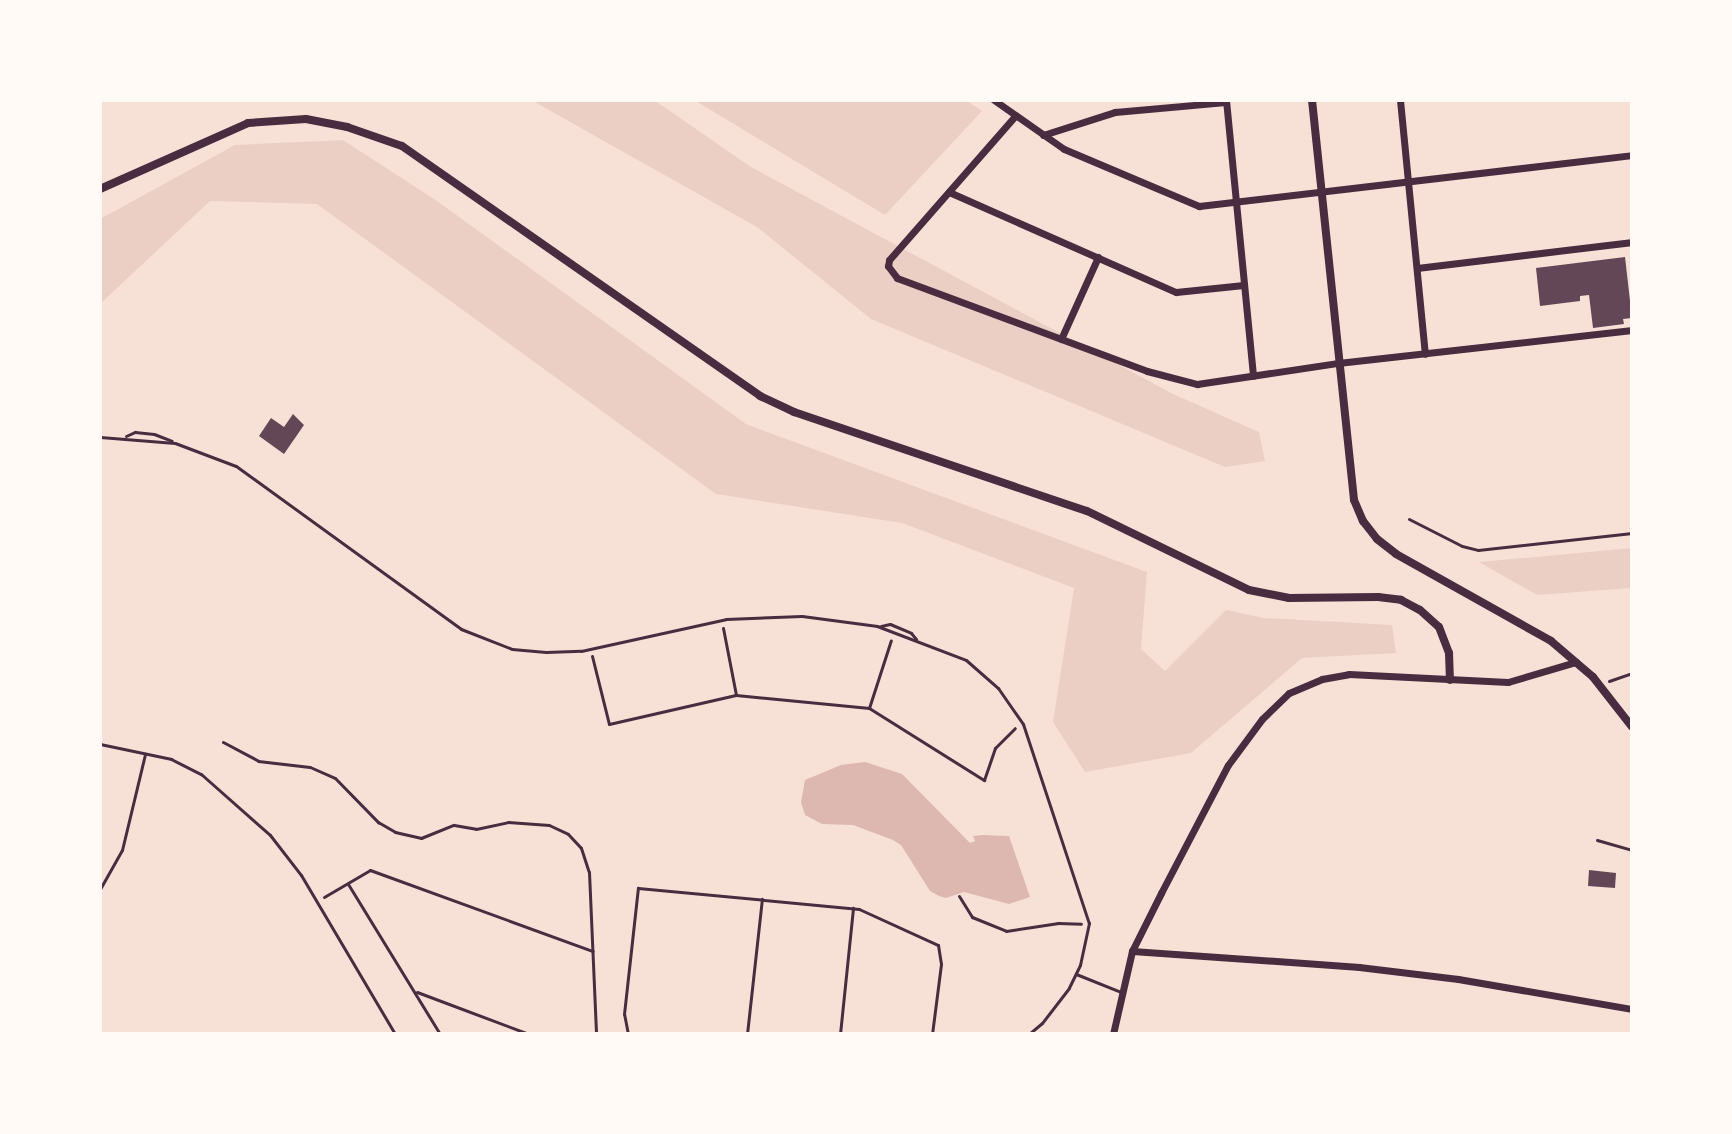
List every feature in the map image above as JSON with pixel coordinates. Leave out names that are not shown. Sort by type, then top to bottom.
[{"type":"street","points":[[994,100],[1064,149],[1199,206],[1408,184],[1632,155]]},
{"type":"street","points":[[1312,100],[1354,500],[1363,521],[1377,539],[1396,554],[1551,641],[1598,684],[1632,727]]},
{"type":"street","points":[[1400,100],[1425,354]]},
{"type":"street","points":[[1043,135],[1115,112],[1226,101],[1253,376]]},
{"type":"street","points":[[1015,116],[889,260],[891,272],[897,278],[1147,371],[1197,384],[1338,363],[1632,330]]},
{"type":"street","points":[[100,189],[248,123],[306,119],[347,127],[402,146],[760,396],[794,412],[1087,511],[1249,590],[1289,598],[1378,597],[1401,600],[1420,610],[1439,627],[1449,653],[1450,680]]},
{"type":"street","points":[[949,192],[1176,292],[1244,285]]},
{"type":"street","points":[[1417,268],[1632,242]]},
{"type":"street","points":[[1061,339],[1098,257]]},
{"type":"street","points":[[1113,1034],[1132,951],[1228,765],[1262,719],[1289,693],[1322,679],[1349,674],[1508,682],[1576,662]]},
{"type":"street","points":[[1132,951],[1359,967],[1458,979],[1632,1009]]},
{"type":"lane","points":[[100,437],[122,438],[135,432],[154,434],[212,455],[264,483],[461,629],[512,649],[546,652],[591,649],[721,620],[802,616],[877,626],[966,660],[984,673],[1012,704],[1023,724],[1089,923],[1076,974],[1057,1005],[1029,1034]]},
{"type":"lane","points":[[877,626],[890,624],[911,633],[917,641]]},
{"type":"lane","points":[[100,744],[171,759],[201,774],[270,835],[317,901],[395,1034]]},
{"type":"lane","points":[[100,889],[122,850],[145,754]]},
{"type":"lane","points":[[1597,840],[1632,850]]},
{"type":"lane","points":[[1076,974],[1121,992]]},
{"type":"path","points":[[1409,519],[1462,546],[1478,550],[1632,533]]},
{"type":"path","points":[[721,620],[736,695]]},
{"type":"path","points":[[869,708],[893,632]]},
{"type":"path","points":[[591,649],[609,724],[736,695],[869,708],[984,780],[995,748],[1008,732],[1023,724]]},
{"type":"path","points":[[1598,684],[1632,673]]},
{"type":"path","points":[[223,742],[258,761],[310,767],[335,778],[372,816],[395,832],[421,838],[454,825],[476,829],[508,822],[549,825],[568,834],[581,848],[589,872],[596,1034]]},
{"type":"path","points":[[317,901],[370,870],[593,951]]},
{"type":"path","points":[[347,883],[440,1034]]},
{"type":"path","points":[[628,1034],[624,1014],[638,888],[853,908],[873,913],[938,945],[941,964],[932,1034]]},
{"type":"path","points":[[959,896],[972,917],[1006,931],[1089,923]]},
{"type":"path","points":[[747,1034],[762,899]]},
{"type":"path","points":[[840,1034],[853,908]]},
{"type":"path","points":[[416,991],[529,1034]]},
{"type":"shaded area","points":[[531,100],[654,100],[751,167],[1173,394],[1259,432],[1265,461],[1225,467],[871,319],[757,227]]},
{"type":"shaded area","points":[[694,100],[966,100],[982,111],[885,215]]},
{"type":"shaded area","points":[[343,140],[437,201],[746,424],[1147,572],[1141,649],[1165,671],[1226,610],[1264,618],[1392,625],[1396,653],[1302,658],[1191,753],[1085,772],[1053,722],[1074,588],[902,523],[716,494],[317,204],[210,201],[100,304],[100,219],[235,145]]},
{"type":"shaded area","points":[[1632,548],[1632,588],[1537,595],[1479,562]]},
{"type":"shaded area","points":[[865,762],[902,774],[970,843],[975,841],[973,836],[1009,836],[1030,897],[1009,904],[964,892],[946,898],[939,896],[930,891],[901,845],[893,840],[853,825],[822,824],[805,815],[801,802],[805,780],[841,765]]},
{"type":"building","points":[[1625,257],[1632,318],[1623,319],[1624,324],[1593,328],[1589,295],[1580,296],[1580,301],[1540,306],[1536,268]]},
{"type":"building","points":[[293,414],[304,425],[284,454],[259,436],[271,418],[284,427]]},
{"type":"building","points":[[1589,870],[1616,873],[1615,888],[1588,886]]}]
